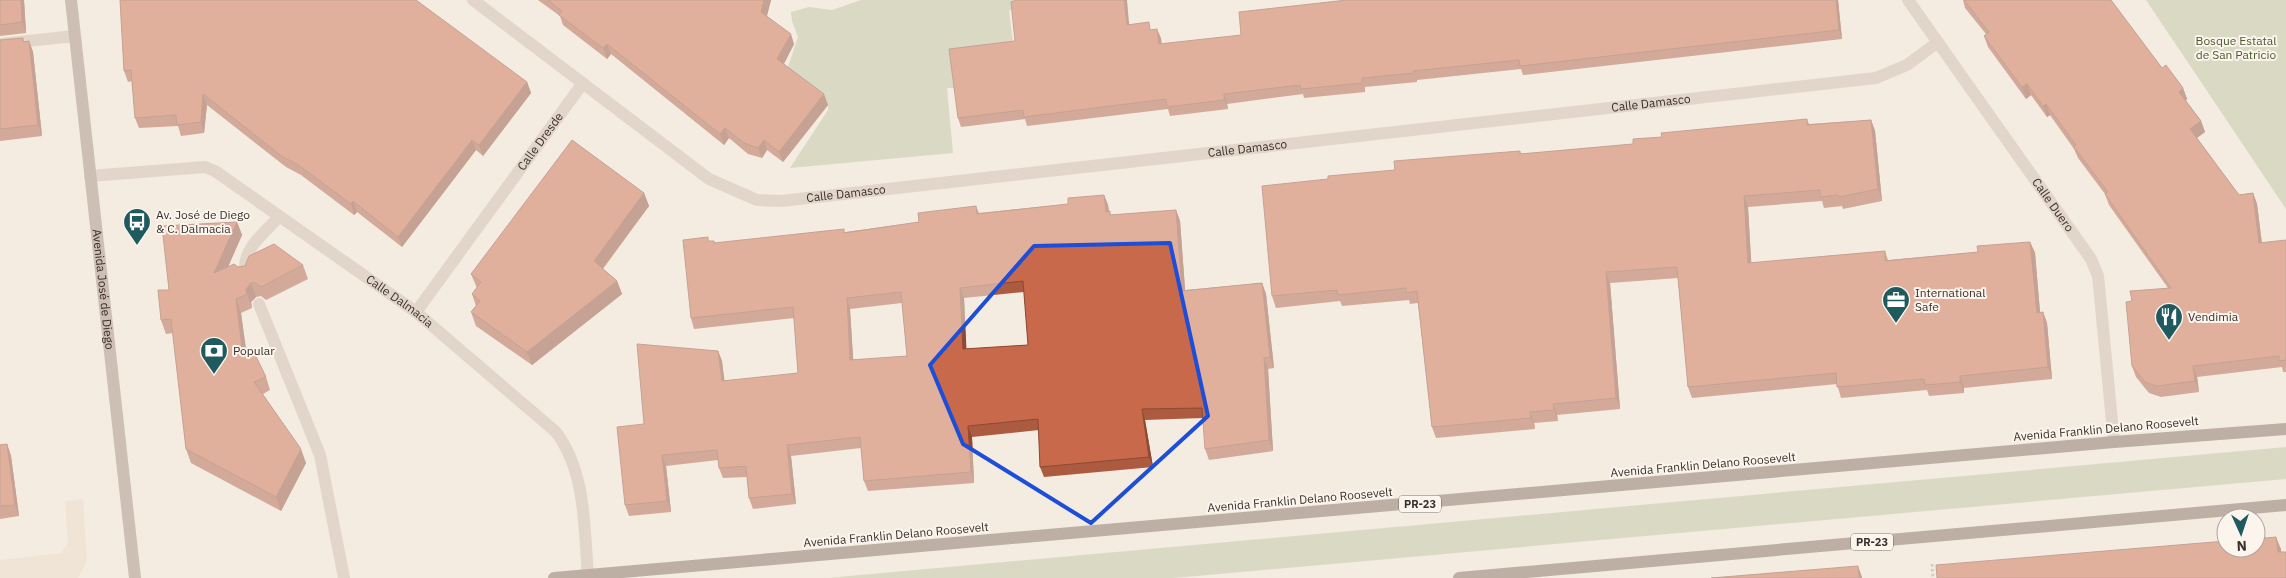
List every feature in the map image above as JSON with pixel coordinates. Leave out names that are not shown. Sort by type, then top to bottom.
[{"type":"main road","name":"Avenida José de Diego","points":[[71,0],[135,578]]},
{"type":"main road","name":"Avenida Franklin Delano Roosevelt","points":[[554,578],[1354,510],[2114,442],[2286,429]]},
{"type":"main road","name":"PR-23","points":[[1459,578],[2286,505]]},
{"type":"street","points":[[473,0],[583,83]]},
{"type":"street","name":"Calle Duero","points":[[1908,0],[2091,259],[2098,276],[2114,442]]},
{"type":"street","points":[[0,44],[74,36]]},
{"type":"street","name":"Calle Damasco","points":[[583,83],[709,179],[756,200],[781,201],[1876,78],[1907,65],[1938,42]]},
{"type":"street","name":"Calle Dresde","points":[[416,312],[583,83]]},
{"type":"street","name":"Calle Dalmacia","points":[[90,176],[205,167],[416,312],[556,432],[566,444],[580,484],[588,575]]},
{"type":"street","points":[[246,274],[244,264],[247,256],[257,240],[279,217]]},
{"type":"street","points":[[260,304],[320,455],[344,578]]},
{"type":"path","points":[[1932,564],[1934,578]]},
{"type":"highlighted area","points":[[1170,243],[1208,416],[1091,523],[963,444],[930,365],[1034,246]]},
{"type":"green space","points":[[861,0],[1022,0],[1009,11],[1014,51],[956,88],[947,88],[953,153],[790,168],[828,110],[828,105],[786,73],[798,37],[791,12],[809,7],[832,10]]},
{"type":"green space","name":"Bosque Estatal de San Patricio","points":[[2146,0],[2286,0],[2286,209]]},
{"type":"green space","points":[[2286,447],[2286,479],[1174,578],[827,578]]},
{"type":"shaded area","points":[[83,499],[87,561],[78,578],[0,578],[0,560],[61,553],[68,543],[65,501]]},
{"type":"building","points":[[0,0],[21,0],[22,22],[0,25]]},
{"type":"building","points":[[120,0],[416,0],[527,82],[479,145],[472,140],[398,237],[353,201],[351,204],[297,164],[283,157],[203,94],[201,122],[177,125],[176,115],[135,118],[131,70],[124,71]]},
{"type":"building","points":[[548,0],[764,0],[761,12],[791,34],[777,59],[824,94],[779,152],[764,140],[758,148],[744,143],[725,128],[720,134],[607,44],[603,48],[559,15],[562,11]]},
{"type":"building","points":[[1016,0],[1124,0],[1127,25],[1149,22],[1150,30],[1157,29],[1159,44],[1241,35],[1239,12],[1347,0],[1836,0],[1839,30],[1520,66],[1519,60],[1413,71],[1414,73],[1362,78],[1362,83],[1301,89],[1300,85],[1224,94],[1224,100],[1167,107],[1166,99],[1024,117],[1023,110],[958,118],[949,49],[1015,41],[1011,2]]},
{"type":"building","points":[[1964,0],[2111,0],[2162,68],[2166,65],[2183,88],[2179,92],[2201,121],[2190,129],[2239,195],[2253,193],[2259,243],[2286,240],[2286,360],[2279,361],[2279,356],[2193,366],[2195,381],[2157,386],[2145,382],[2132,366],[2126,302],[2132,301],[2130,291],[2171,288],[2105,194],[2108,192],[2074,147],[2076,145],[2046,104],[2043,106],[2027,84],[2022,87],[1984,36],[1989,32]]},
{"type":"building","points":[[23,38],[23,42],[29,41],[38,125],[0,129],[0,40]]},
{"type":"building","points":[[1807,119],[1807,125],[1871,120],[1878,189],[1839,197],[1838,195],[1820,197],[1820,190],[1744,196],[1748,263],[1885,251],[1885,261],[1978,252],[1977,246],[2030,242],[2037,313],[2043,312],[2048,367],[1960,376],[1960,382],[1925,385],[1924,379],[1837,387],[1836,373],[1688,387],[1677,267],[1606,272],[1616,398],[1553,404],[1554,410],[1530,412],[1531,418],[1432,427],[1417,291],[1406,293],[1406,288],[1338,295],[1337,290],[1272,296],[1262,186],[1328,179],[1328,176],[1395,170],[1394,161],[1520,151],[1520,154],[1633,144],[1633,139],[1662,137],[1661,133]]},
{"type":"building","points":[[572,140],[644,193],[594,261],[617,281],[527,352],[471,312],[480,301],[472,294],[481,282],[471,274]]},
{"type":"building","points":[[1104,195],[1106,212],[1110,211],[1110,215],[1176,210],[1182,291],[1262,283],[1270,357],[1264,358],[1269,440],[1205,449],[1202,408],[1142,409],[1149,457],[1040,467],[1038,419],[968,426],[971,472],[864,481],[860,437],[787,445],[792,494],[749,498],[746,466],[719,468],[717,450],[662,455],[667,501],[625,505],[617,427],[644,424],[637,344],[718,351],[722,381],[798,373],[793,307],[691,318],[683,240],[708,237],[708,241],[714,241],[714,243],[844,229],[844,233],[919,222],[918,213],[976,206],[977,214],[1068,204],[1068,198]],"holes":[[[1023,281],[1028,345],[963,349],[960,288]],[[901,292],[907,356],[850,360],[847,298]]]},
{"type":"building","name":"Popular","points":[[237,222],[214,273],[234,264],[238,267],[245,266],[249,256],[274,244],[303,265],[261,287],[256,283],[251,283],[246,289],[247,294],[236,299],[242,348],[252,348],[266,377],[254,382],[301,449],[276,497],[186,449],[171,319],[161,320],[158,290],[169,290],[162,226]]},
{"type":"building","points":[[7,444],[15,505],[0,506],[0,445]]},
{"type":"building","points":[[2276,537],[2278,552],[2286,552],[2286,578],[1937,578],[1936,565],[2216,542],[2216,558],[2266,558],[2266,538]]},
{"type":"building","points":[[1858,566],[1859,578],[1711,578]]},
{"type":"place","name":"Av. José de Diego & C. Dalmacia","points":[[137,246]]},
{"type":"place","name":"International Safe","points":[[1896,324]]},
{"type":"place","name":"Vendimia","points":[[2169,341]]},
{"type":"place","name":"Popular","points":[[214,375]]}]
